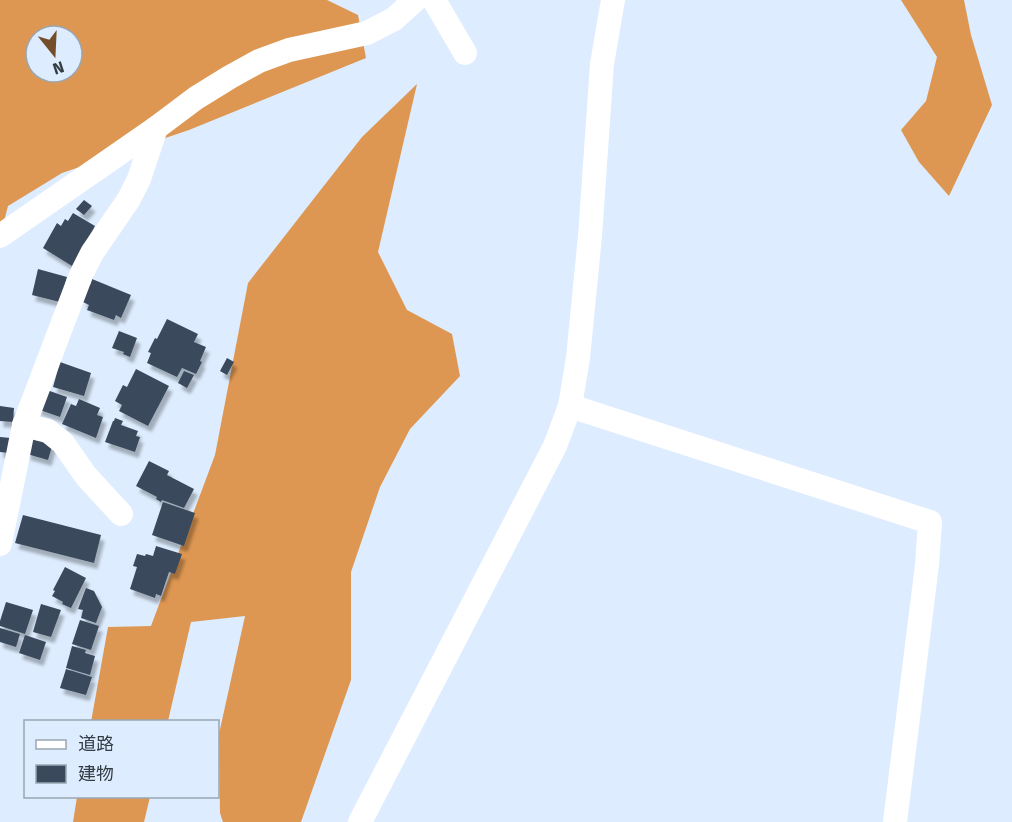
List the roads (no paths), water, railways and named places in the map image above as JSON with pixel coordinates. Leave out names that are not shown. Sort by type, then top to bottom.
[{"type":"street","points":[[0,236],[196,98],[259,61],[289,50],[367,33],[394,19],[415,0]]},
{"type":"street","points":[[434,0],[465,53]]},
{"type":"street","points":[[360,822],[555,446],[570,406],[578,358],[590,236],[602,64],[613,0]]},
{"type":"street","points":[[0,544],[24,425],[81,275],[129,199],[139,178],[156,128]]},
{"type":"street","points":[[570,406],[930,522],[927,565],[895,822]]},
{"type":"street","points":[[24,425],[48,431],[63,443],[86,476],[121,514]]}]
